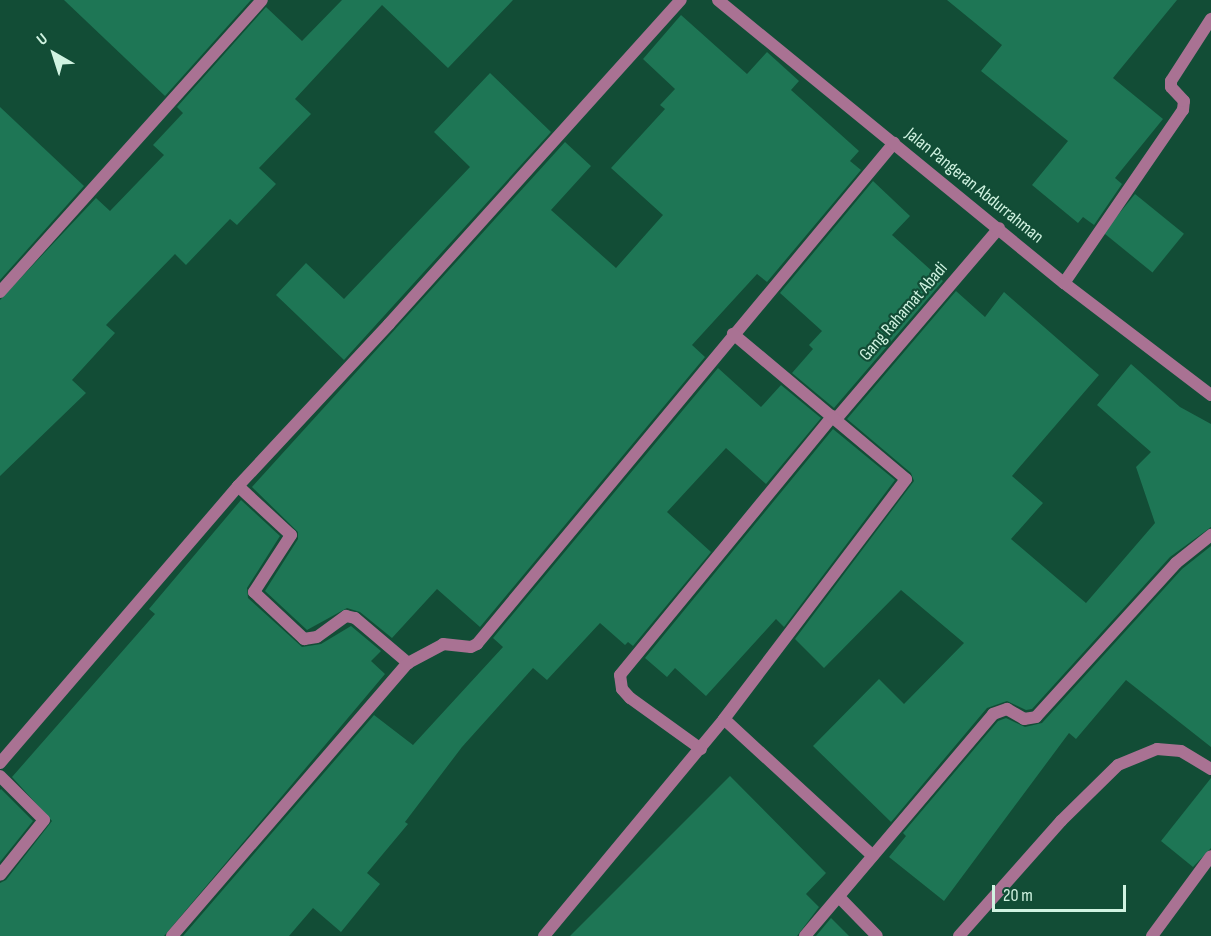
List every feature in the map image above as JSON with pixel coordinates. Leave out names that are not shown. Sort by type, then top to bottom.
[{"type":"street","points":[[0,292],[262,0]]},
{"type":"street","points":[[0,763],[238,486],[397,316],[681,0]]},
{"type":"street","name":"Jalan Pangeran Abdurrahman","points":[[718,0],[1064,283],[1211,395]]},
{"type":"street","points":[[1064,283],[1183,110],[1184,101],[1171,87],[1171,81],[1211,19]]},
{"type":"street","points":[[172,936],[408,663],[443,644],[471,647],[481,642],[733,334],[894,143]]},
{"type":"street","name":"Gang Rahamat Abadi","points":[[701,749],[630,698],[622,689],[620,675],[835,417],[999,228]]},
{"type":"street","points":[[544,936],[701,749],[906,479],[835,417],[733,334]]},
{"type":"street","points":[[238,486],[291,535],[255,587],[256,598],[304,639],[317,637],[338,618],[355,618],[408,663]]},
{"type":"street","points":[[805,936],[993,714],[1007,709],[1024,719],[1036,717],[1176,563],[1211,535]]},
{"type":"street","points":[[724,719],[873,856]]},
{"type":"street","points":[[959,936],[1061,821],[1118,765],[1157,749],[1181,751],[1211,769]]},
{"type":"street","points":[[0,776],[44,820],[0,875]]},
{"type":"street","points":[[1152,936],[1211,856]]},
{"type":"street","points":[[839,897],[877,936]]},
{"type":"building","points":[[64,0],[251,0],[165,96]]},
{"type":"building","points":[[342,0],[513,0],[448,68],[382,5],[295,99],[311,114],[259,168],[276,184],[237,225],[230,219],[186,265],[175,254],[106,325],[115,333],[72,380],[86,393],[0,476],[0,300],[96,198],[110,211],[164,155],[153,145],[183,113],[177,107],[266,7],[302,41]]},
{"type":"building","points":[[947,0],[1177,0],[1113,78],[1163,119],[1115,178],[1122,184],[1094,225],[1083,217],[1078,223],[1032,185],[1068,141],[981,71],[1002,45]]},
{"type":"building","points":[[681,15],[747,74],[767,52],[799,81],[791,90],[859,151],[850,161],[861,170],[767,282],[757,274],[692,345],[705,357],[480,627],[437,589],[392,638],[360,612],[347,608],[307,630],[265,591],[298,539],[298,532],[252,487],[565,142],[591,166],[551,210],[616,268],[663,215],[611,168],[665,109],[660,105],[675,89],[643,59]]},
{"type":"building","points":[[490,73],[551,132],[344,360],[276,295],[306,263],[344,299],[470,167],[434,132]]},
{"type":"building","points":[[0,107],[84,186],[0,280]]},
{"type":"building","points":[[873,181],[910,216],[892,235],[943,281],[834,408],[792,373],[813,349],[809,345],[822,331],[780,293]]},
{"type":"building","points":[[1135,194],[1184,234],[1152,273],[1104,233]]},
{"type":"building","points":[[956,291],[985,317],[1004,292],[1099,375],[1012,476],[1043,503],[1011,539],[1086,603],[1155,523],[1136,467],[1151,452],[1097,405],[1131,364],[1180,407],[1211,424],[1211,527],[1170,557],[1032,709],[1026,710],[1007,701],[987,708],[891,822],[813,746],[879,679],[904,704],[964,643],[901,590],[824,668],[795,639],[914,481],[911,473],[847,419]]},
{"type":"building","points":[[718,368],[761,407],[781,385],[821,418],[766,484],[726,448],[667,512],[711,552],[633,646],[628,642],[625,645],[600,623],[547,680],[533,668],[462,747],[405,822],[408,824],[367,873],[380,884],[341,932],[313,908],[289,936],[183,936],[374,715],[413,745],[503,647],[493,638]]},
{"type":"building","points":[[833,429],[895,480],[784,627],[776,619],[706,696],[675,668],[667,677],[645,658]]},
{"type":"building","points":[[241,500],[280,536],[247,588],[248,598],[302,647],[321,644],[351,626],[381,651],[371,661],[385,674],[164,936],[0,936],[0,883],[6,880],[52,821],[12,777],[155,614],[149,609]]},
{"type":"building","points":[[1211,546],[1211,747],[1126,680],[1076,739],[1069,733],[944,901],[889,857],[906,836],[903,833],[998,721],[1006,718],[1025,727],[1042,723],[1182,569]]},
{"type":"building","points":[[730,776],[826,873],[806,894],[819,907],[797,936],[570,936]]},
{"type":"building","points":[[1211,778],[1211,848],[1193,867],[1161,841]]},
{"type":"building","points":[[0,790],[33,821],[0,862]]},
{"type":"building","points":[[831,918],[849,936],[816,936]]}]
